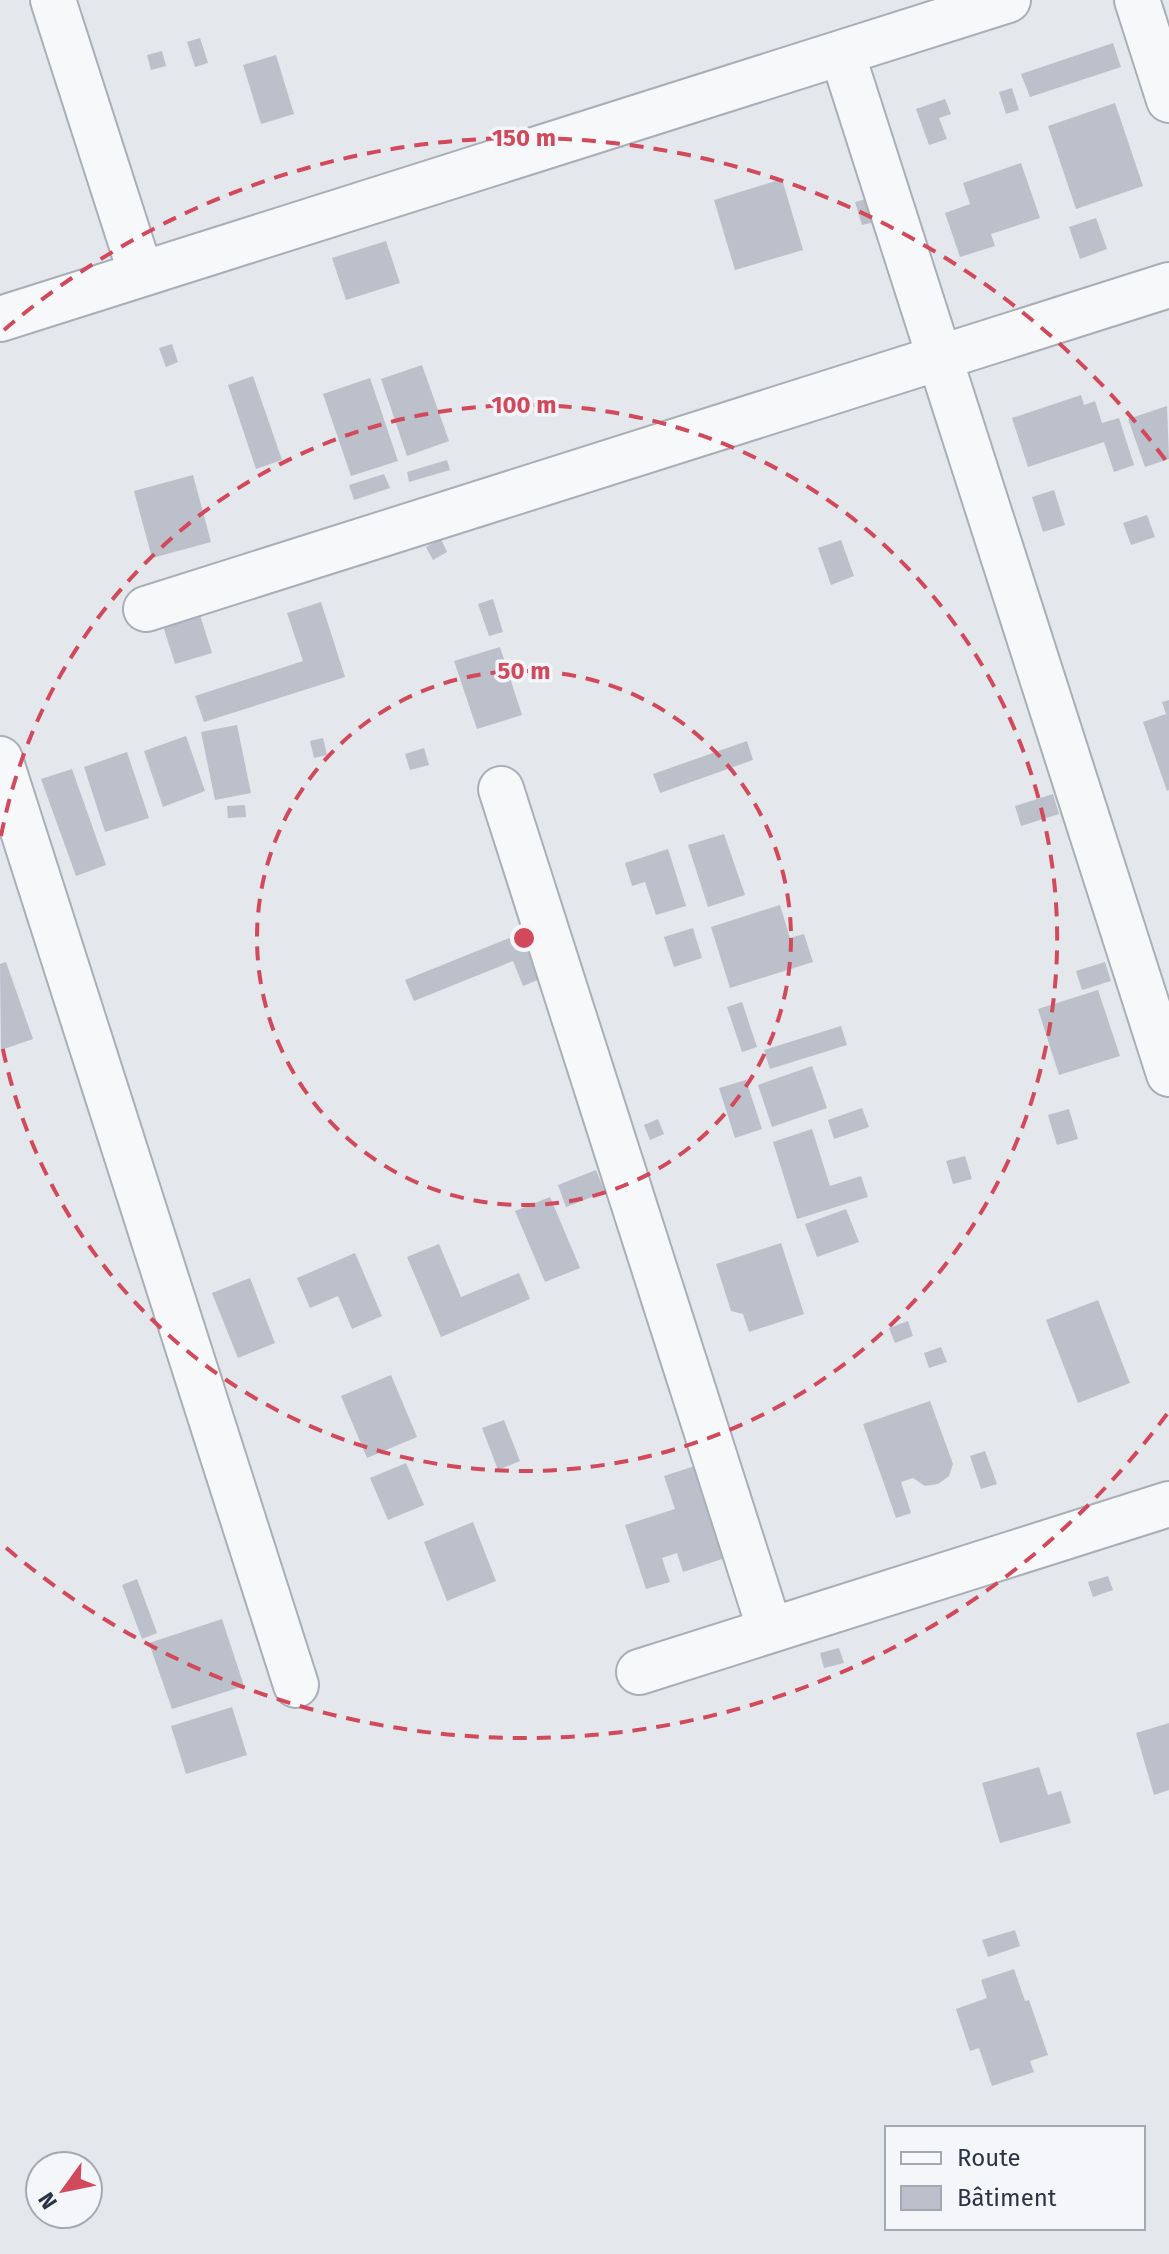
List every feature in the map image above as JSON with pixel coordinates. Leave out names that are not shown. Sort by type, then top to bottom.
[{"type":"street","points":[[53,0],[141,274]]},
{"type":"street","points":[[0,319],[1008,0]]},
{"type":"street","points":[[1137,0],[1169,100]]},
{"type":"street","points":[[842,53],[1169,1074]]},
{"type":"street","points":[[146,609],[1169,285]]},
{"type":"street","points":[[0,759],[296,1685]]},
{"type":"street","points":[[501,789],[770,1630]]},
{"type":"street","points":[[639,1672],[1169,1504]]},
{"type":"building","points":[[200,38],[208,63],[195,67],[187,42]]},
{"type":"building","points":[[1113,43],[1121,67],[1030,97],[1021,74]]},
{"type":"building","points":[[162,51],[166,66],[151,70],[147,55]]},
{"type":"building","points":[[276,55],[294,114],[261,124],[243,65]]},
{"type":"building","points":[[1012,88],[1019,110],[1006,114],[999,92]]},
{"type":"building","points":[[945,99],[951,114],[939,118],[947,139],[929,145],[916,109]]},
{"type":"building","points":[[1115,103],[1143,186],[1076,209],[1048,126]]},
{"type":"building","points":[[1021,163],[1040,218],[991,234],[995,246],[960,257],[945,213],[970,204],[963,183]]},
{"type":"building","points":[[782,179],[803,250],[735,270],[714,200]]},
{"type":"building","points":[[873,197],[880,221],[862,225],[855,202]]},
{"type":"building","points":[[1096,218],[1107,249],[1080,259],[1069,227]]},
{"type":"building","points":[[386,241],[400,283],[346,300],[332,258]]},
{"type":"building","points":[[172,344],[178,362],[166,367],[159,348]]},
{"type":"building","points":[[422,365],[449,441],[407,456],[381,379]]},
{"type":"building","points":[[253,376],[282,460],[256,469],[228,385]]},
{"type":"building","points":[[370,378],[398,461],[351,476],[323,394]]},
{"type":"building","points":[[1081,395],[1084,405],[1095,401],[1102,423],[1119,418],[1134,465],[1114,472],[1104,442],[1028,467],[1012,418]]},
{"type":"building","points":[[1167,406],[1169,459],[1145,467],[1128,419]]},
{"type":"building","points":[[447,460],[450,470],[409,482],[407,472]]},
{"type":"building","points":[[384,474],[390,488],[354,500],[349,485]]},
{"type":"building","points":[[193,475],[211,542],[152,558],[134,491]]},
{"type":"building","points":[[1054,490],[1065,525],[1043,532],[1032,497]]},
{"type":"building","points":[[1147,515],[1155,537],[1131,545],[1123,523]]},
{"type":"building","points":[[441,539],[447,552],[433,560],[426,547]]},
{"type":"building","points":[[841,540],[854,576],[831,585],[818,548]]},
{"type":"building","points":[[493,599],[503,632],[489,636],[478,604]]},
{"type":"building","points":[[321,602],[345,677],[204,722],[195,696],[303,661],[287,613]]},
{"type":"building","points":[[200,615],[212,653],[175,664],[163,626]]},
{"type":"building","points":[[500,647],[522,715],[477,729],[454,661]]},
{"type":"building","points":[[1169,700],[1167,791],[1143,722],[1166,714],[1162,702]]},
{"type":"building","points":[[237,725],[251,793],[215,800],[201,732]]},
{"type":"building","points":[[186,736],[205,791],[163,807],[144,751]]},
{"type":"building","points":[[323,738],[327,755],[314,758],[310,741]]},
{"type":"building","points":[[747,741],[753,760],[660,793],[653,774]]},
{"type":"building","points":[[424,748],[429,765],[410,770],[405,754]]},
{"type":"building","points":[[127,752],[149,818],[105,832],[84,767]]},
{"type":"building","points":[[72,769],[106,865],[76,876],[41,779]]},
{"type":"building","points":[[1053,794],[1059,814],[1021,826],[1015,806]]},
{"type":"building","points":[[245,805],[246,817],[228,818],[227,806]]},
{"type":"building","points":[[724,834],[745,895],[708,907],[688,845]]},
{"type":"building","points":[[668,849],[686,906],[656,915],[645,882],[632,886],[625,863]]},
{"type":"building","points":[[780,905],[790,938],[804,934],[813,962],[730,988],[711,927]]},
{"type":"building","points":[[693,928],[702,958],[674,967],[664,937]]},
{"type":"building","points":[[527,931],[545,977],[523,986],[513,961],[414,1001],[405,980]]},
{"type":"building","points":[[6,962],[33,1039],[1,1050],[0,964]]},
{"type":"building","points":[[1105,962],[1111,981],[1082,990],[1076,971]]},
{"type":"building","points":[[1098,990],[1120,1056],[1059,1075],[1038,1009]]},
{"type":"building","points":[[742,1002],[757,1047],[742,1052],[727,1007]]},
{"type":"building","points":[[841,1026],[847,1045],[770,1069],[764,1050]]},
{"type":"building","points":[[812,1066],[827,1108],[772,1127],[758,1085]]},
{"type":"building","points":[[746,1080],[762,1129],[735,1138],[719,1088]]},
{"type":"building","points":[[862,1108],[869,1127],[834,1139],[828,1120]]},
{"type":"building","points":[[1069,1109],[1078,1139],[1057,1145],[1048,1115]]},
{"type":"building","points":[[658,1119],[664,1134],[650,1140],[644,1125]]},
{"type":"building","points":[[812,1129],[830,1186],[861,1176],[868,1197],[797,1219],[773,1142]]},
{"type":"building","points":[[965,1156],[972,1179],[953,1184],[946,1161]]},
{"type":"building","points":[[596,1170],[605,1192],[566,1207],[558,1185]]},
{"type":"building","points":[[550,1197],[580,1268],[545,1282],[515,1211]]},
{"type":"building","points":[[846,1209],[859,1242],[817,1257],[805,1224]]},
{"type":"building","points":[[781,1243],[804,1314],[749,1332],[743,1314],[731,1311],[716,1264]]},
{"type":"building","points":[[439,1244],[461,1297],[519,1273],[530,1299],[441,1337],[407,1257]]},
{"type":"building","points":[[355,1253],[382,1316],[352,1329],[338,1296],[310,1308],[297,1278]]},
{"type":"building","points":[[250,1278],[275,1343],[238,1358],[212,1293]]},
{"type":"building","points":[[1098,1300],[1130,1383],[1078,1403],[1046,1320]]},
{"type":"building","points":[[908,1321],[913,1336],[895,1343],[889,1328]]},
{"type":"building","points":[[941,1347],[947,1362],[929,1368],[924,1353]]},
{"type":"building","points":[[391,1375],[417,1437],[367,1458],[341,1396]]},
{"type":"building","points":[[930,1401],[953,1464],[949,1476],[938,1484],[925,1486],[913,1478],[901,1482],[911,1513],[896,1518],[863,1424]]},
{"type":"building","points":[[504,1420],[520,1461],[498,1470],[482,1428]]},
{"type":"building","points":[[985,1451],[997,1484],[981,1489],[970,1456]]},
{"type":"building","points":[[406,1463],[424,1505],[388,1520],[370,1478]]},
{"type":"building","points":[[701,1464],[731,1556],[683,1572],[677,1553],[662,1558],[670,1582],[646,1589],[625,1525],[675,1509],[664,1476]]},
{"type":"building","points":[[473,1522],[496,1581],[447,1601],[424,1542]]},
{"type":"building","points":[[1108,1576],[1113,1590],[1093,1597],[1088,1582]]},
{"type":"building","points":[[137,1579],[157,1633],[142,1639],[122,1585]]},
{"type":"building","points":[[222,1619],[244,1686],[172,1709],[149,1643]]},
{"type":"building","points":[[839,1648],[844,1663],[824,1668],[820,1653]]},
{"type":"building","points":[[232,1707],[247,1755],[186,1774],[171,1726]]},
{"type":"building","points":[[1169,1723],[1169,1790],[1154,1795],[1136,1733]]},
{"type":"building","points":[[1039,1767],[1048,1795],[1061,1791],[1071,1823],[1000,1843],[982,1783]]},
{"type":"building","points":[[1015,1930],[1020,1946],[988,1957],[982,1940]]},
{"type":"building","points":[[1014,1969],[1025,2001],[1029,2000],[1048,2055],[1030,2061],[1034,2072],[992,2086],[979,2048],[970,2051],[956,2009],[987,1998],[981,1980]]}]
